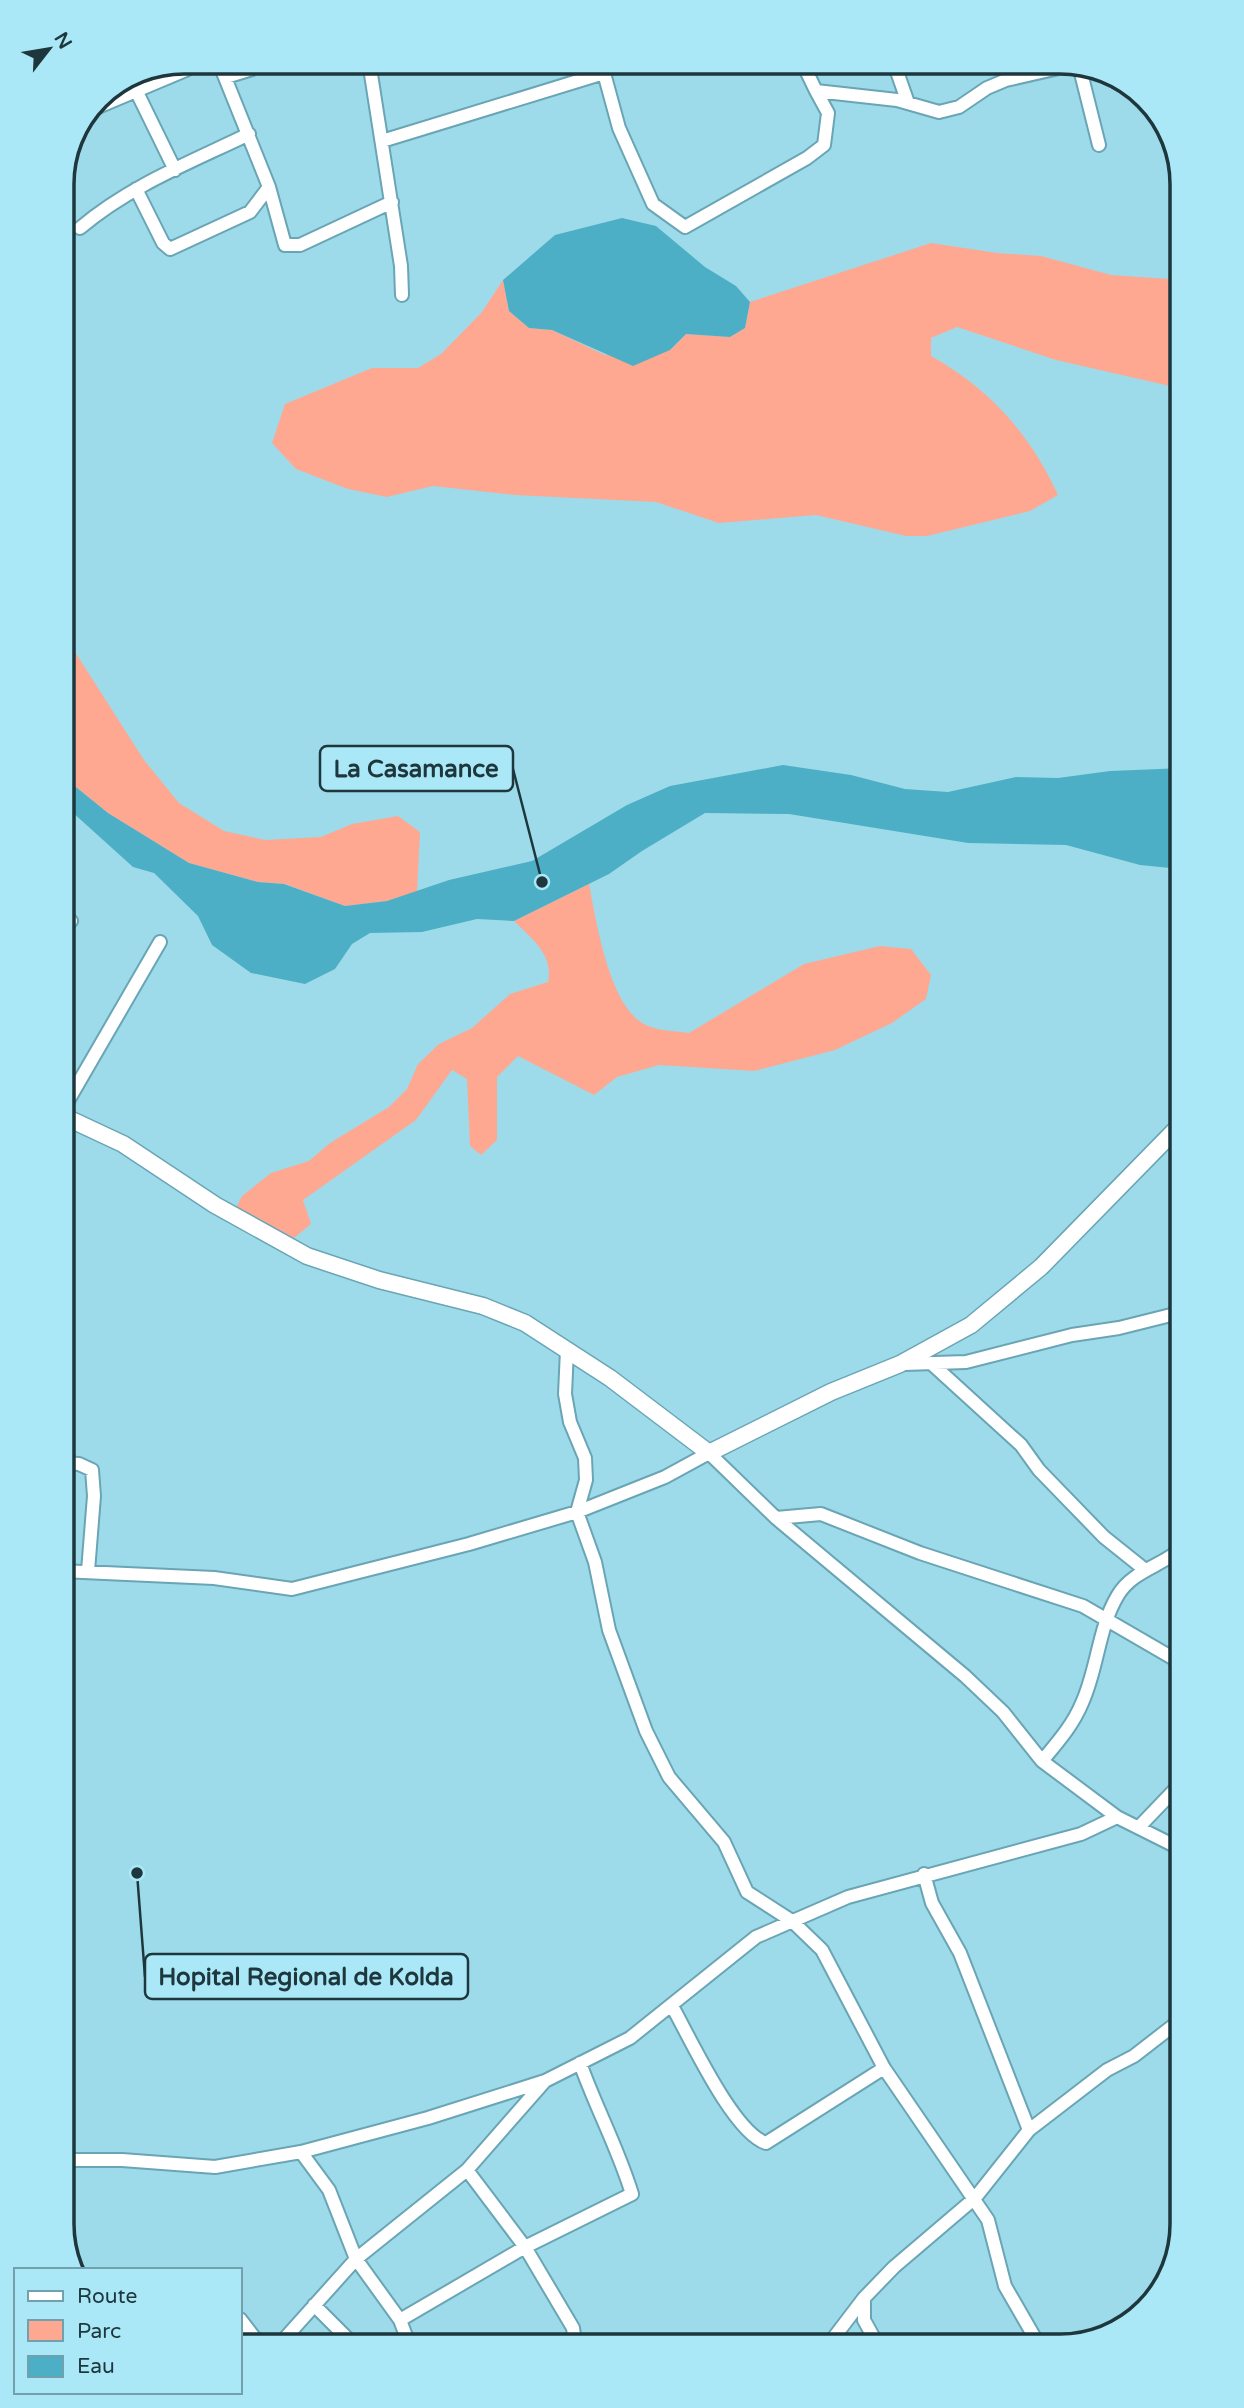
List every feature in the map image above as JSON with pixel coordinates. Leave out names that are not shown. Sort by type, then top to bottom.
[{"type":"street","points":[[224,73],[269,187],[285,245],[300,245],[392,202]]},
{"type":"street","points":[[371,73],[401,266],[402,295]]},
{"type":"street","points":[[373,86],[379,73]]},
{"type":"street","points":[[382,141],[594,73]]},
{"type":"street","points":[[606,73],[619,128],[653,204],[685,227],[807,158],[824,145],[828,113],[808,74]]},
{"type":"street","points":[[113,100],[175,74]]},
{"type":"street","points":[[898,74],[908,103]]},
{"type":"street","points":[[816,91],[908,103],[939,111],[949,109],[1006,80],[1035,74]]},
{"type":"street","points":[[1081,76],[1099,145]]},
{"type":"street","points":[[134,86],[175,170]]},
{"type":"street","points":[[80,228],[103,209],[136,189],[249,134]]},
{"type":"street","points":[[250,212],[269,187]]},
{"type":"street","points":[[136,189],[163,243],[170,249],[250,212],[275,212]]},
{"type":"street","points":[[74,1092],[160,942]]},
{"type":"street","points":[[74,1120],[123,1144],[215,1205],[284,1245],[379,1280],[507,1314],[567,1350],[709,1453],[776,1517],[965,1676],[1003,1712],[1042,1761],[1117,1817],[1170,1843]]},
{"type":"street","points":[[73,1571],[214,1578],[292,1588],[468,1544],[577,1512],[665,1477],[831,1392],[900,1364],[971,1325],[1010,1296],[1170,1135]]},
{"type":"street","points":[[900,1364],[966,1362],[1072,1335],[1119,1328],[1170,1315]]},
{"type":"street","points":[[567,1350],[565,1394],[570,1422],[585,1458],[586,1480],[577,1512],[595,1562],[609,1630],[646,1731],[669,1777],[724,1842],[747,1892],[792,1921],[822,1950],[884,2068],[988,2220],[1005,2286],[1033,2334]]},
{"type":"street","points":[[931,1363],[1021,1445],[1039,1470],[1104,1537],[1144,1569]]},
{"type":"street","points":[[73,1466],[92,1470],[94,1496],[88,1572]]},
{"type":"street","points":[[776,1517],[821,1514],[920,1553],[1083,1605],[1170,1656]]},
{"type":"street","points":[[1042,1761],[1065,1732],[1083,1702],[1107,1619],[1119,1593],[1144,1569],[1170,1554]]},
{"type":"street","points":[[1139,1827],[1170,1795]]},
{"type":"street","points":[[73,2160],[122,2160],[215,2167],[301,2152],[428,2118],[545,2081],[630,2038],[756,1937],[848,1896],[1081,1834],[1117,1817]]},
{"type":"street","points":[[924,1874],[932,1903],[960,1953],[1029,2130]]},
{"type":"street","points":[[672,2006],[720,2092],[754,2139],[765,2143],[884,2068]]},
{"type":"street","points":[[837,2334],[864,2298],[894,2267],[975,2198],[1029,2130],[1170,2027]]},
{"type":"street","points":[[400,2320],[525,2247],[632,2194],[619,2151],[594,2104],[580,2063]]},
{"type":"street","points":[[289,2334],[356,2259],[467,2170],[545,2081]]},
{"type":"street","points":[[301,2152],[329,2190],[356,2259],[400,2320],[405,2334]]},
{"type":"street","points":[[467,2170],[525,2247],[573,2328],[574,2334]]},
{"type":"street","points":[[864,2298],[864,2320],[871,2334]]},
{"type":"street","points":[[314,2305],[343,2334]]},
{"type":"green space","points":[[931,243],[997,253],[1041,256],[1111,275],[1170,279],[1170,386],[1056,360],[957,327],[931,338],[931,356],[972,383],[1006,415],[1035,452],[1058,495],[1030,511],[927,536],[906,536],[816,515],[719,523],[656,502],[515,495],[433,486],[387,497],[348,489],[296,469],[272,443],[285,404],[372,368],[418,368],[441,354],[482,312],[503,280],[509,311],[529,328],[552,330],[605,355],[670,350],[686,334],[730,337],[745,328],[750,302]]},
{"type":"green space","points":[[74,650],[144,760],[179,803],[224,831],[265,840],[321,837],[352,824],[398,816],[420,832],[417,892],[387,901],[345,906],[285,884],[258,882],[189,863],[108,813],[74,785]]},
{"type":"green space","points":[[589,884],[606,962],[622,1001],[633,1016],[651,1027],[689,1033],[804,964],[880,946],[911,949],[931,975],[926,999],[892,1023],[835,1050],[754,1071],[659,1065],[617,1077],[594,1095],[518,1056],[497,1077],[497,1140],[481,1155],[470,1146],[467,1079],[452,1070],[416,1120],[303,1200],[311,1224],[294,1238],[271,1231],[236,1208],[242,1196],[271,1173],[309,1161],[330,1143],[389,1107],[407,1089],[418,1064],[439,1044],[472,1028],[510,994],[548,982],[549,972],[545,956],[514,921]]},
{"type":"water","points":[[622,218],[656,226],[705,267],[736,286],[750,302],[745,328],[730,337],[686,334],[670,350],[633,366],[552,330],[529,328],[509,311],[503,280],[555,235]]},
{"type":"water","points":[[783,765],[851,775],[905,789],[948,792],[1016,777],[1058,778],[1110,771],[1170,769],[1170,868],[1140,865],[1066,845],[968,843],[789,814],[705,813],[609,874],[514,921],[477,919],[422,932],[370,933],[352,944],[335,969],[305,984],[251,973],[212,945],[198,916],[154,873],[133,867],[74,813],[74,785],[108,813],[189,863],[258,882],[284,884],[345,906],[387,901],[449,880],[532,861],[627,805],[670,786]]},
{"type":"place","name":"La Casamance","points":[[542,882]]},
{"type":"place","name":"Hopital Regional de Kolda","points":[[137,1873]]}]
